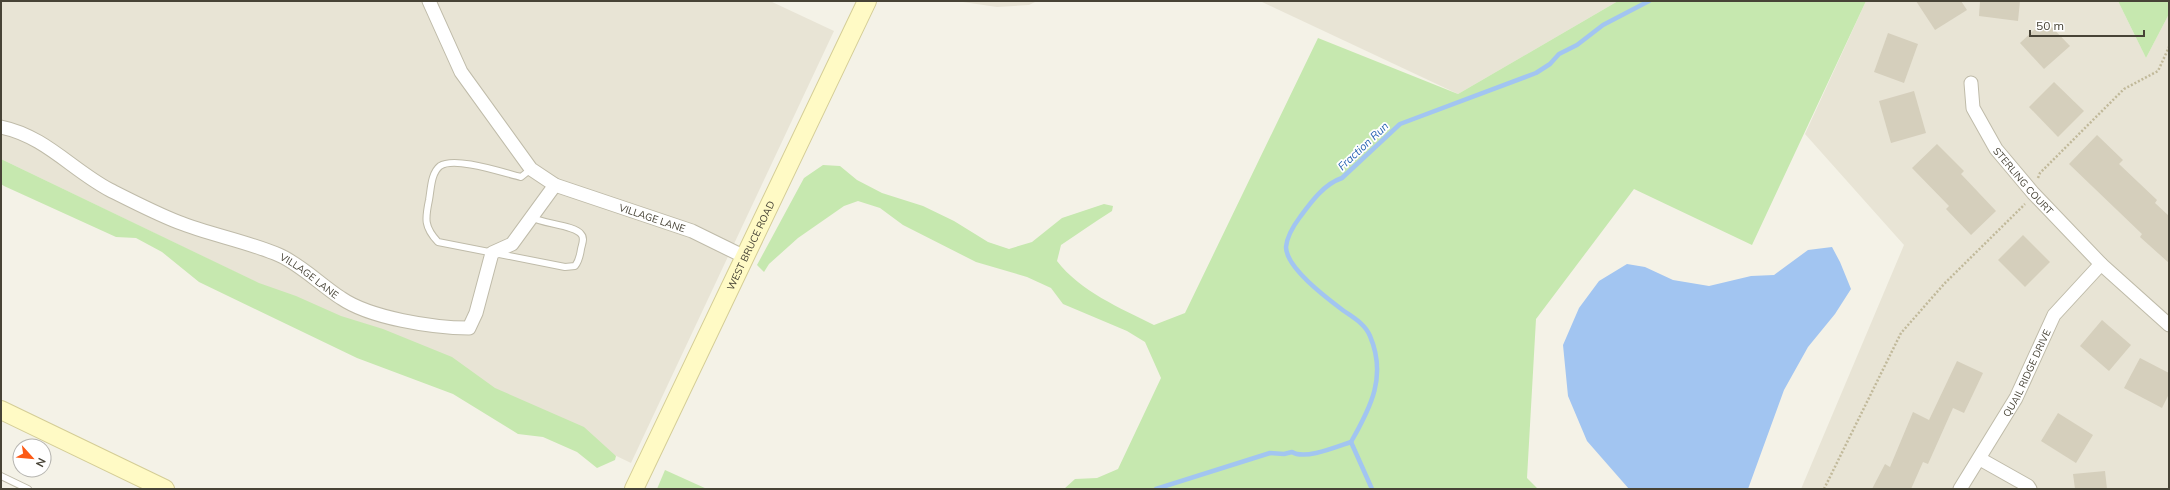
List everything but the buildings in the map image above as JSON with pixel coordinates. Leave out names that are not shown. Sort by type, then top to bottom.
[{"type":"street","name":"VILLAGE LANE","points":[[429,1],[461,72],[531,169],[555,185],[692,231],[745,257]]},
{"type":"street","name":"WEST BRUCE ROAD","points":[[634,489],[867,1]]},
{"type":"street","name":"STERLING COURT","points":[[1971,83],[1973,108],[1996,148],[2033,193],[2101,264],[2169,325]]},
{"type":"street","name":"VILLAGE LANE","points":[[1,127],[13,130],[40,141],[108,189],[179,222],[252,244],[281,256],[342,299],[371,313],[449,328],[469,328],[476,314],[492,253]]},
{"type":"street","points":[[492,253],[512,244],[555,185]]},
{"type":"street","name":"QUAIL RIDGE DRIVE","points":[[1960,489],[1980,459],[2016,398],[2054,315],[2101,264]]},
{"type":"street","points":[[1,410],[165,489]]},
{"type":"street","points":[[1980,459],[2028,486],[2030,489]]},
{"type":"lane","points":[[531,169],[521,177],[457,162],[441,166],[433,176],[426,220],[430,233],[438,242],[565,267],[575,266],[579,261],[583,239],[581,234],[574,230],[538,221],[531,217]]},
{"type":"lane","points":[[1,476],[28,489]]},
{"type":"path","points":[[1824,489],[1901,333],[1945,283],[2025,205],[2033,193],[2040,173],[2124,89],[2158,71],[2169,47]]},
{"type":"shaded area","points":[[1,1],[770,1],[834,31],[631,463],[1,159]]},
{"type":"shaded area","points":[[956,1],[1037,1],[1029,5],[997,7]]},
{"type":"shaded area","points":[[1260,1],[1618,1],[1458,94]]},
{"type":"shaded area","points":[[1866,1],[2118,1],[2146,58],[2169,14],[2169,489],[1801,489],[1904,245],[1805,134]]},
{"type":"green space","points":[[1618,1],[1866,1],[1752,245],[1634,189],[1536,319],[1527,478],[1538,489],[1064,489],[1075,479],[1097,478],[1118,469],[1161,378],[1145,342],[1127,331],[1063,304],[1051,288],[1027,277],[976,262],[903,225],[880,208],[858,201],[844,206],[798,238],[769,264],[764,272],[757,265],[804,178],[823,165],[840,166],[857,180],[882,193],[923,206],[954,221],[988,242],[1009,249],[1032,242],[1062,218],[1104,204],[1113,206],[1112,211],[1061,245],[1057,261],[1066,272],[1101,298],[1154,325],[1185,313],[1318,38],[1458,94]]},
{"type":"green space","points":[[2118,1],[2169,1],[2169,14],[2146,58]]},
{"type":"green space","points":[[1,159],[259,283],[296,296],[341,316],[383,329],[452,357],[495,388],[584,427],[616,456],[615,460],[597,468],[577,452],[543,437],[518,434],[453,394],[357,358],[199,282],[162,252],[136,238],[116,237],[4,186],[1,184]]},
{"type":"green space","points":[[665,470],[707,489],[657,489]]},
{"type":"water","points":[[1832,247],[1851,289],[1835,314],[1808,347],[1784,390],[1748,489],[1629,489],[1587,441],[1568,396],[1563,345],[1579,308],[1599,281],[1627,264],[1645,267],[1673,280],[1709,286],[1751,276],[1774,275],[1808,250]]},
{"type":"waterway","name":"Fraction Run","points":[[1351,442],[1365,416],[1374,391],[1377,378],[1375,351],[1370,336],[1362,325],[1319,291],[1300,273],[1293,264],[1286,247],[1289,235],[1295,224],[1313,200],[1324,189],[1342,178],[1400,124],[1536,73],[1550,64],[1559,54],[1577,45],[1603,25],[1649,1]]},
{"type":"waterway","name":"Fraction Run","points":[[1351,442],[1372,489]]},
{"type":"waterway","points":[[1156,489],[1270,453],[1284,454],[1292,452],[1305,455],[1351,442]]}]
